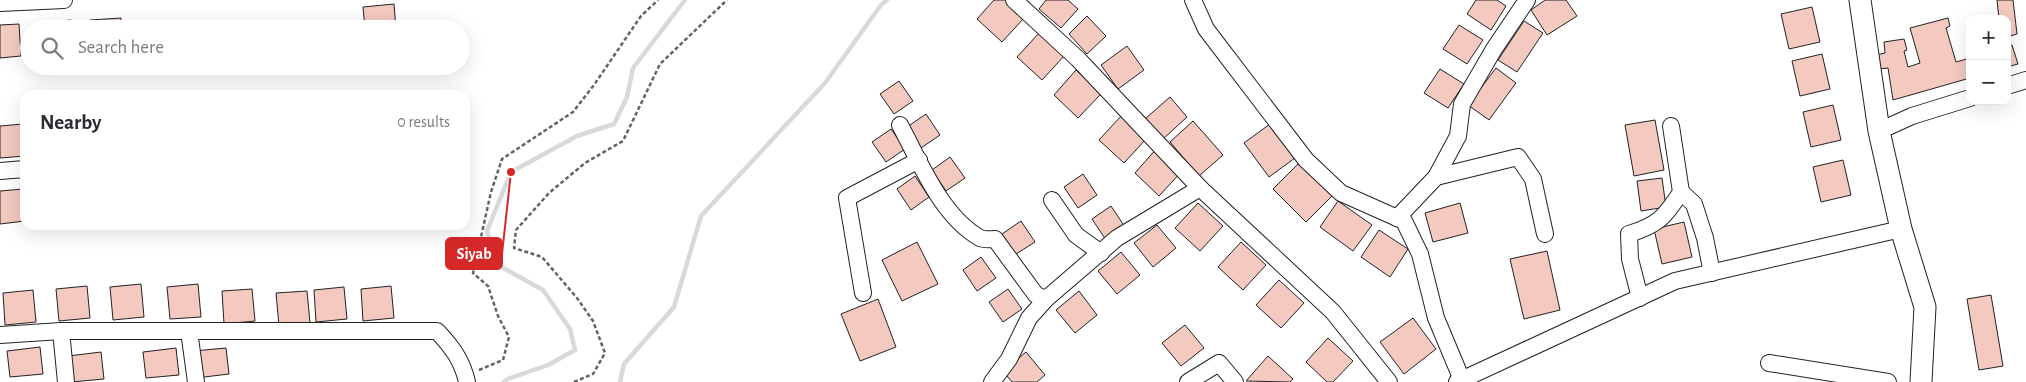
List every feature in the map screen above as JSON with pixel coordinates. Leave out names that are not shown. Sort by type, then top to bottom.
[{"type":"main road","points":[[1860,0],[1879,131],[1901,229],[1925,306],[1921,382]]},
{"type":"street","points":[[0,3],[64,0]]},
{"type":"street","points":[[1014,0],[1078,59],[1200,188],[1333,312],[1389,382]]},
{"type":"street","points":[[1194,0],[1206,28],[1306,160],[1341,193],[1404,221],[1420,254],[1436,318],[1460,381],[1484,376],[1675,281],[1901,229]]},
{"type":"street","points":[[1398,218],[1436,177],[1458,136],[1462,104],[1494,49],[1527,0]]},
{"type":"street","points":[[2011,85],[2026,80]]},
{"type":"street","points":[[1879,131],[1912,116],[1966,99]]},
{"type":"street","points":[[900,125],[937,194],[958,220],[981,239],[995,239],[1036,295],[1046,299]]},
{"type":"street","points":[[1671,126],[1681,192],[1694,204],[1705,238],[1712,272]]},
{"type":"street","points":[[1436,177],[1518,157],[1533,179],[1545,234]]},
{"type":"street","points":[[863,293],[847,198],[919,160]]},
{"type":"street","points":[[0,171],[20,169]]},
{"type":"street","points":[[992,382],[1009,359],[1029,318],[1046,299],[1117,238],[1200,188]]},
{"type":"street","points":[[1640,298],[1630,259],[1629,234],[1644,229],[1667,214],[1681,192]]},
{"type":"street","points":[[1052,200],[1076,235],[1100,253]]},
{"type":"street","points":[[189,331],[196,382]]},
{"type":"street","points":[[0,335],[61,332],[437,331],[455,350],[465,370],[468,382]]},
{"type":"street","points":[[61,332],[66,382]]},
{"type":"street","points":[[1188,382],[1219,363],[1235,382]]},
{"type":"street","points":[[1770,363],[1888,382]]},
{"type":"path","points":[[468,382],[477,371],[503,360],[509,337],[498,316],[488,286],[473,273],[491,192],[502,159],[573,112],[594,85],[641,16],[658,0]]},
{"type":"path","points":[[574,382],[593,374],[605,353],[593,321],[577,298],[542,257],[514,248],[516,230],[549,193],[585,163],[623,141],[660,64],[727,0]]},
{"type":"building","points":[[994,0],[1006,0],[1025,17],[1002,42],[977,19]]},
{"type":"building","points":[[1046,0],[1068,0],[1078,9],[1061,28],[1039,9]]},
{"type":"building","points":[[1476,0],[1497,0],[1506,6],[1491,30],[1467,14]]},
{"type":"building","points":[[1545,0],[1566,0],[1577,16],[1547,35],[1531,10]]},
{"type":"building","points":[[1997,0],[2013,0],[2017,34],[2011,36],[2011,15],[1999,15]]},
{"type":"building","points":[[394,4],[395,20],[364,20],[363,7]]},
{"type":"building","points":[[1812,7],[1820,42],[1789,49],[1781,14]]},
{"type":"building","points":[[1087,16],[1106,36],[1087,54],[1069,34]]},
{"type":"building","points":[[121,18],[121,20],[90,20]]},
{"type":"building","points":[[1948,18],[1950,26],[1946,28],[1956,62],[1966,59],[1966,79],[1893,100],[1888,68],[1878,69],[1876,55],[1885,53],[1884,42],[1904,39],[1907,50],[1904,51],[1908,67],[1920,63],[1910,28]]},
{"type":"building","points":[[1524,21],[1543,33],[1517,72],[1498,60]]},
{"type":"building","points":[[19,24],[20,56],[0,58],[0,25]]},
{"type":"building","points":[[1459,25],[1483,40],[1467,64],[1443,49]]},
{"type":"building","points":[[1040,32],[1065,55],[1042,80],[1017,57]]},
{"type":"building","points":[[2011,45],[2018,64],[2011,66],[2011,60]]},
{"type":"building","points":[[1127,46],[1144,70],[1118,89],[1101,65]]},
{"type":"building","points":[[1822,54],[1830,89],[1800,96],[1792,61]]},
{"type":"building","points":[[1496,68],[1516,83],[1489,120],[1468,105]]},
{"type":"building","points":[[1440,69],[1464,84],[1448,108],[1424,93]]},
{"type":"building","points":[[1076,70],[1101,94],[1078,118],[1054,95]]},
{"type":"building","points":[[899,81],[913,101],[894,114],[880,94]]},
{"type":"building","points":[[1170,97],[1187,117],[1163,139],[1145,119]]},
{"type":"building","points":[[1833,105],[1841,140],[1811,147],[1803,112]]},
{"type":"building","points":[[926,114],[940,135],[921,148],[907,127]]},
{"type":"building","points":[[1122,115],[1147,138],[1124,163],[1099,140]]},
{"type":"building","points":[[1655,120],[1664,170],[1634,176],[1625,125]]},
{"type":"building","points":[[1193,121],[1223,155],[1199,176],[1170,142]]},
{"type":"building","points":[[20,124],[20,156],[0,158],[0,126]]},
{"type":"building","points":[[1270,124],[1295,158],[1269,177],[1244,143]]},
{"type":"building","points":[[891,129],[905,149],[886,162],[872,142]]},
{"type":"building","points":[[1157,148],[1182,171],[1159,196],[1135,173]]},
{"type":"building","points":[[950,157],[965,178],[946,191],[932,170]]},
{"type":"building","points":[[1843,160],[1851,195],[1821,202],[1813,167]]},
{"type":"building","points":[[1299,163],[1332,196],[1306,222],[1273,189]]},
{"type":"building","points":[[1083,174],[1097,195],[1078,208],[1064,187]]},
{"type":"building","points":[[915,176],[929,197],[911,210],[897,189]]},
{"type":"building","points":[[1662,178],[1666,207],[1641,211],[1637,181]]},
{"type":"building","points":[[20,189],[20,222],[0,224],[0,191]]},
{"type":"building","points":[[1338,201],[1372,225],[1353,251],[1320,227]]},
{"type":"building","points":[[1198,203],[1223,226],[1200,251],[1175,228]]},
{"type":"building","points":[[1460,203],[1468,233],[1433,242],[1425,213]]},
{"type":"building","points":[[1111,206],[1125,227],[1106,240],[1092,219]]},
{"type":"building","points":[[1021,221],[1035,242],[1016,254],[1002,234]]},
{"type":"building","points":[[1684,222],[1692,257],[1662,264],[1654,229]]},
{"type":"building","points":[[1157,225],[1176,248],[1153,267],[1134,243]]},
{"type":"building","points":[[1379,230],[1408,249],[1390,277],[1361,257]]},
{"type":"building","points":[[917,242],[938,284],[902,301],[882,260]]},
{"type":"building","points":[[1241,242],[1266,265],[1243,290],[1218,267]]},
{"type":"building","points":[[1547,251],[1560,310],[1524,319],[1510,259]]},
{"type":"building","points":[[1121,252],[1140,275],[1117,294],[1098,271]]},
{"type":"building","points":[[981,257],[996,278],[977,291],[963,270]]},
{"type":"building","points":[[1279,280],[1304,303],[1281,328],[1256,305]]},
{"type":"building","points":[[141,284],[144,317],[113,320],[110,287]]},
{"type":"building","points":[[198,284],[201,317],[170,319],[167,287]]},
{"type":"building","points":[[87,286],[90,318],[59,321],[56,289]]},
{"type":"building","points":[[391,286],[394,318],[363,321],[361,289]]},
{"type":"building","points":[[344,287],[347,319],[316,322],[314,290]]},
{"type":"building","points":[[252,289],[255,321],[224,324],[222,291]]},
{"type":"building","points":[[1008,289],[1022,309],[1003,322],[989,302]]},
{"type":"building","points":[[33,290],[36,322],[5,325],[3,293]]},
{"type":"building","points":[[307,291],[310,323],[279,326],[276,293]]},
{"type":"building","points":[[1079,291],[1097,315],[1075,333],[1056,310]]},
{"type":"building","points":[[1991,295],[2003,366],[1979,370],[1967,299]]},
{"type":"building","points":[[878,299],[896,347],[860,361],[841,314]]},
{"type":"building","points":[[1413,318],[1436,349],[1404,374],[1380,342]]},
{"type":"building","points":[[1185,325],[1204,348],[1181,366],[1162,343]]},
{"type":"building","points":[[1328,338],[1353,361],[1333,382],[1327,382],[1306,362]]},
{"type":"building","points":[[40,347],[43,374],[10,377],[7,351]]},
{"type":"building","points":[[176,348],[179,375],[146,378],[143,352]]},
{"type":"building","points":[[226,348],[229,374],[196,378],[194,351]]},
{"type":"building","points":[[101,352],[104,379],[71,382],[68,356]]},
{"type":"building","points":[[1026,352],[1045,375],[1037,382],[1012,382],[1003,371]]},
{"type":"building","points":[[1268,356],[1293,379],[1290,382],[1246,381]]},
{"type":"waterway","points":[[504,382],[548,365],[575,350],[570,329],[543,290],[498,265],[487,231],[511,172],[577,136],[614,124],[627,97],[633,68],[685,0]]},
{"type":"waterway","points":[[620,382],[624,364],[674,307],[701,216],[825,83],[881,5],[887,0]]},
{"type":"place","name":"Siyab","points":[[511,172]]}]
